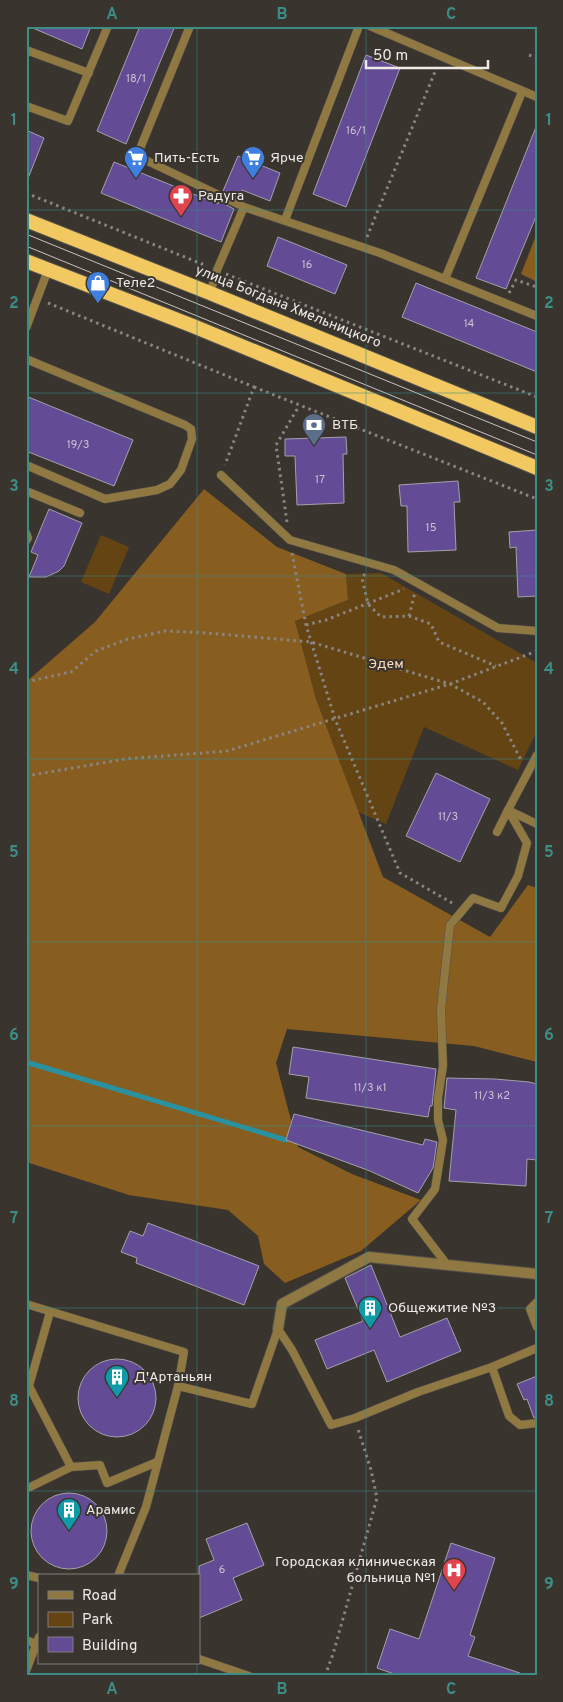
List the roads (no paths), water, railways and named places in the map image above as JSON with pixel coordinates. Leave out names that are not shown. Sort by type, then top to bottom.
[{"type":"highway","name":"улица Богдана Хмельницкого","points":[[26,220],[537,427]]},
{"type":"highway","points":[[26,261],[202,330],[537,468]]},
{"type":"street","points":[[278,1329],[282,1304],[369,1257],[537,1274]]},
{"type":"lane","points":[[26,106],[68,121],[108,26]]},
{"type":"lane","points":[[190,26],[136,156],[244,207],[363,247],[537,316]]},
{"type":"lane","points":[[285,220],[359,26]]},
{"type":"lane","points":[[370,26],[537,97]]},
{"type":"lane","points":[[26,50],[89,72]]},
{"type":"lane","points":[[445,279],[522,92]]},
{"type":"lane","points":[[210,293],[217,270],[244,207]]},
{"type":"lane","points":[[26,328],[48,270]]},
{"type":"lane","points":[[26,359],[185,425],[191,429],[192,439],[181,470],[170,484],[157,490],[105,498],[26,465]]},
{"type":"lane","points":[[221,475],[290,540],[394,570],[498,628],[537,631]]},
{"type":"lane","points":[[26,491],[67,512],[80,513]]},
{"type":"lane","points":[[26,533],[28,538],[26,541]]},
{"type":"lane","points":[[498,832],[537,755]]},
{"type":"lane","points":[[508,810],[537,824]]},
{"type":"lane","points":[[449,1266],[412,1219],[435,1189],[443,1140],[438,1120],[438,1098],[443,1066],[441,1009],[450,925],[473,898],[500,908],[518,876],[527,843],[508,810]]},
{"type":"lane","points":[[537,1302],[530,1308],[537,1327]]},
{"type":"lane","points":[[26,1304],[184,1352],[178,1386],[146,1507],[119,1574]]},
{"type":"lane","points":[[50,1312],[28,1387],[71,1467]]},
{"type":"lane","points":[[178,1386],[252,1404],[278,1329]]},
{"type":"lane","points":[[278,1329],[292,1350],[331,1425],[355,1418],[418,1392],[492,1367],[537,1348]]},
{"type":"lane","points":[[492,1367],[509,1416],[520,1425],[537,1423]]},
{"type":"lane","points":[[26,1489],[71,1467],[100,1465],[107,1483],[157,1462]]},
{"type":"lane","points":[[26,1640],[37,1640],[26,1671]]},
{"type":"lane","points":[[200,1659],[249,1676]]},
{"type":"waterway","points":[[26,1062],[286,1140]]},
{"type":"tram line","points":[[26,234],[537,442]]},
{"type":"tram line","points":[[26,246],[537,455]]},
{"type":"place","name":"Пить-Есть","points":[[136,179]]},
{"type":"place","name":"Ярче","points":[[253,179]]},
{"type":"place","name":"Радуга","points":[[181,217]]},
{"type":"place","name":"Теле2","points":[[98,304]]},
{"type":"place","name":"ВТБ","points":[[314,446]]},
{"type":"place","name":"Общежитие №3","points":[[370,1329]]},
{"type":"place","name":"Д'Артаньян","points":[[117,1398]]},
{"type":"place","name":"Арамис","points":[[69,1531]]},
{"type":"place","name":"Городская клиническая больница №1","points":[[454,1591]]},
{"type":"park label","name":"Эдем","points":[[386,664]]}]
